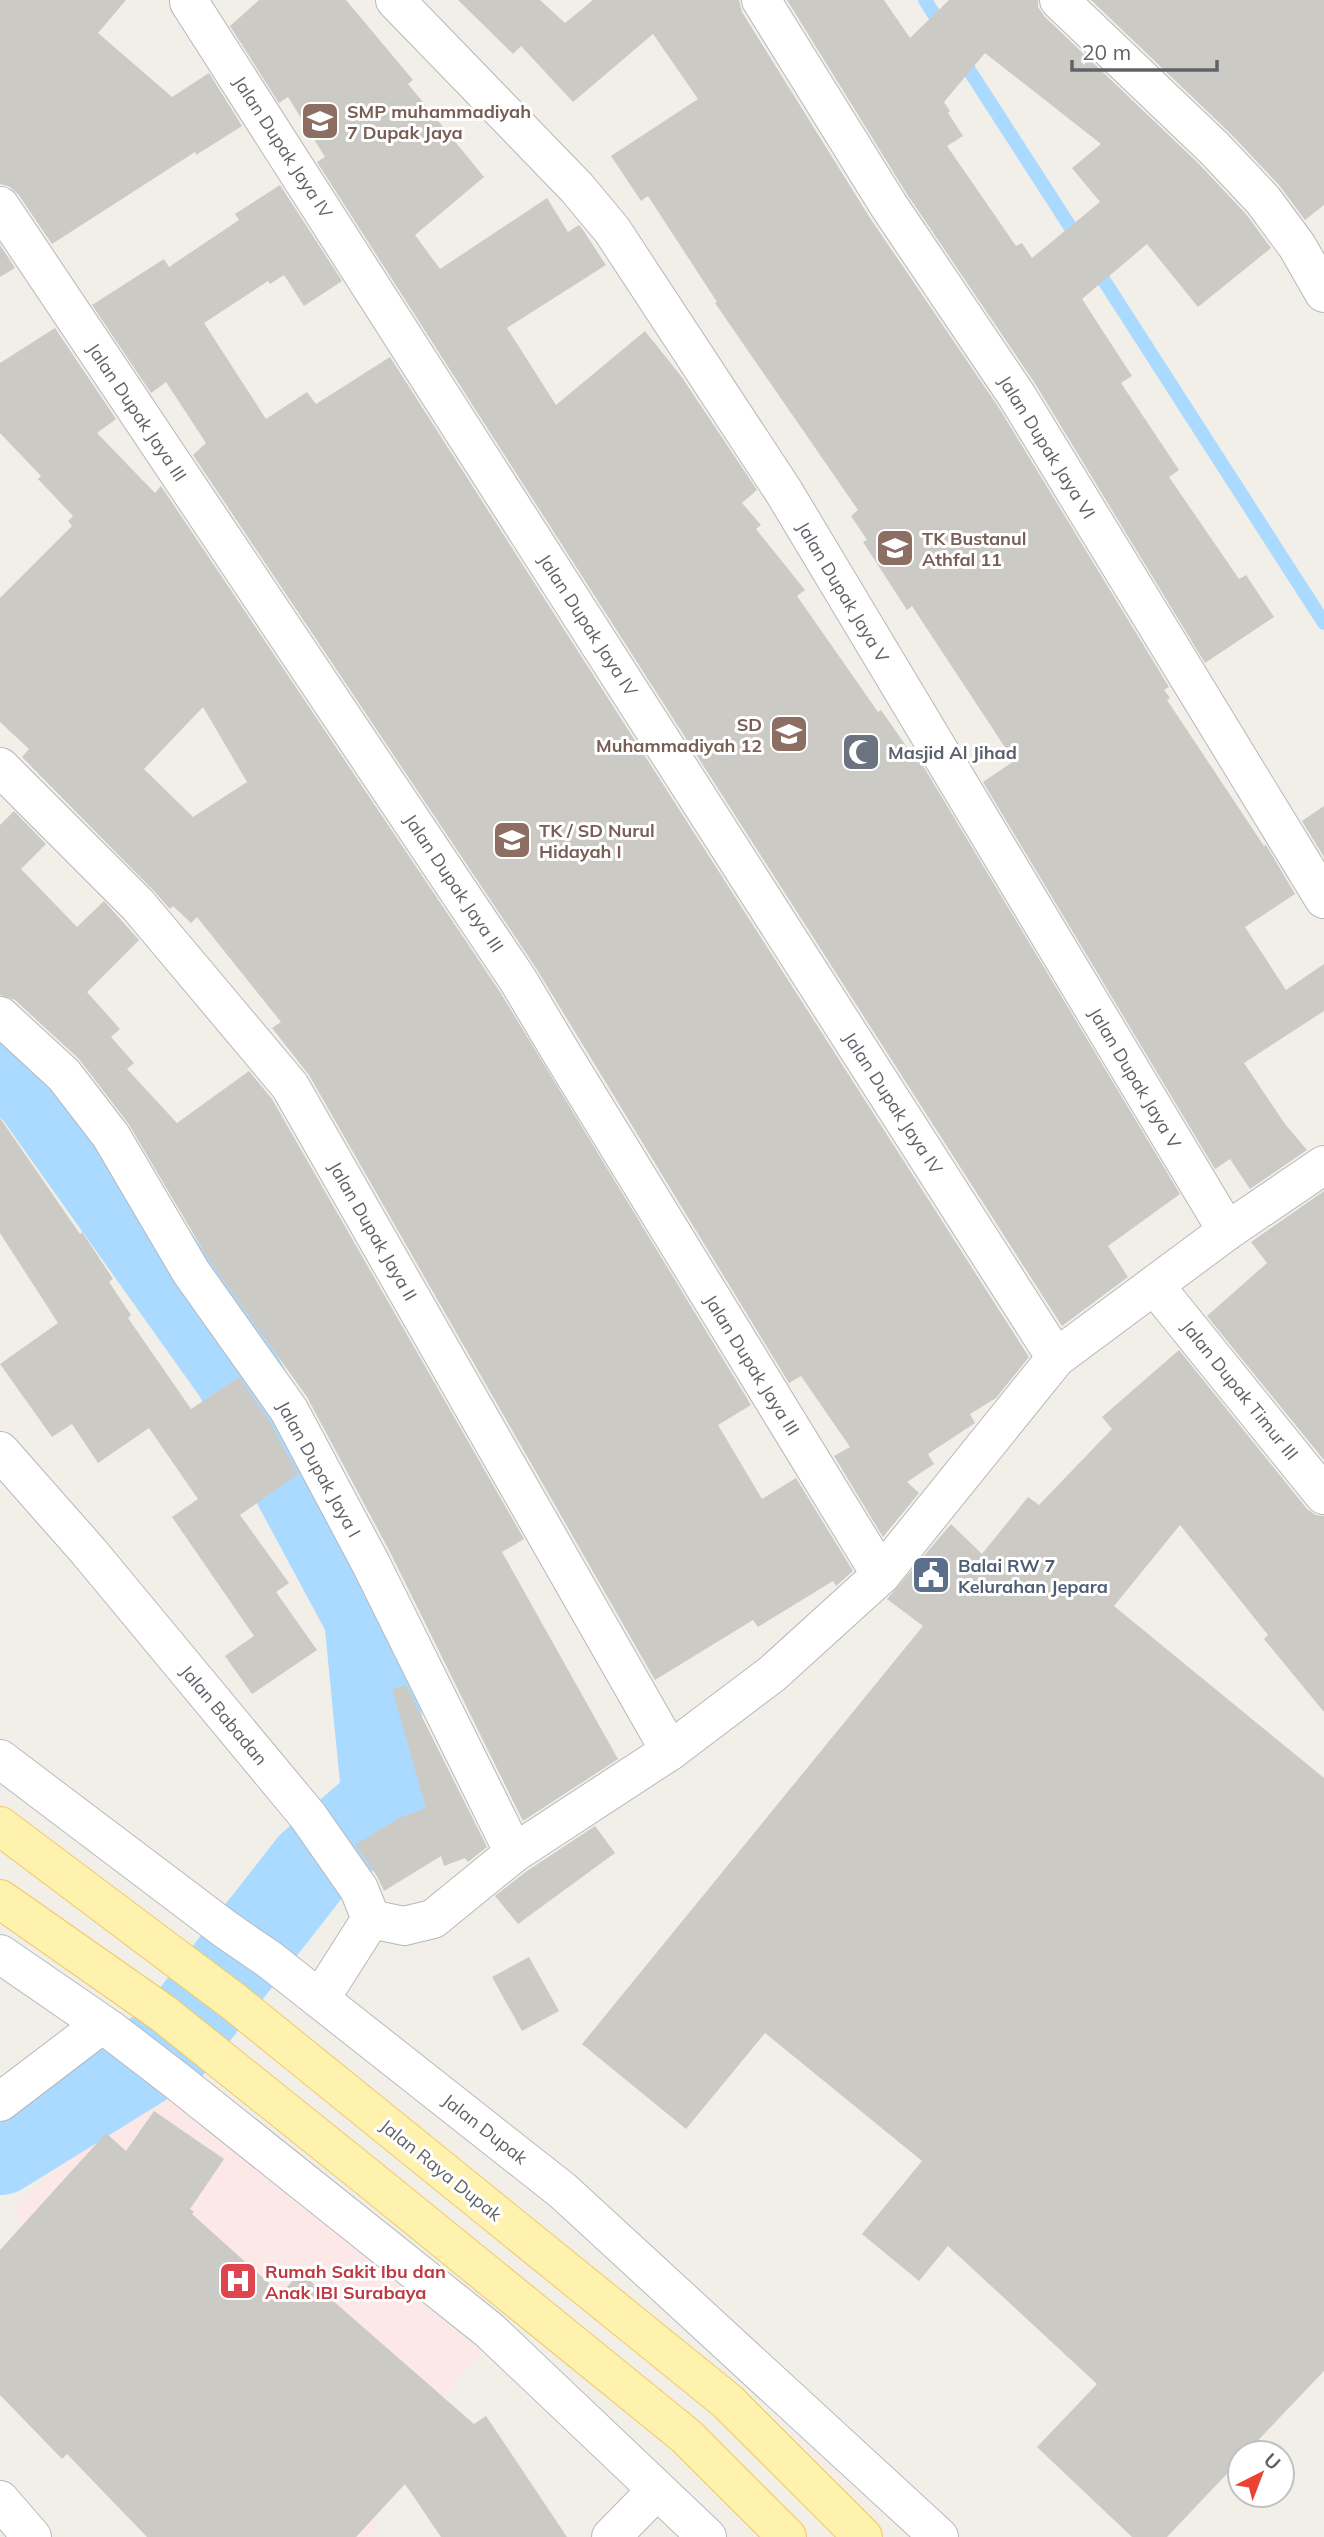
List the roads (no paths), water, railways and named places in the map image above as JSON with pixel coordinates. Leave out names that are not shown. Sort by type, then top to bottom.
[{"type":"main road","name":"Jalan Raya Dupak","points":[[0,1826],[233,2001],[727,2401],[863,2537]]},
{"type":"main road","points":[[0,1899],[164,2014],[686,2436],[787,2537]]},
{"type":"main road","points":[[604,2370],[637,2329]]},
{"type":"street","name":"Jalan Dupak Jaya IV","points":[[191,0],[189,2],[1056,1358]]},
{"type":"street","name":"Jalan Dupak Jaya V","points":[[395,0],[577,188],[612,230],[784,492],[1227,1231]]},
{"type":"street","name":"Jalan Dupak Jaya VI","points":[[761,0],[889,206],[1017,396],[1324,900]]},
{"type":"street","points":[[1059,0],[1204,138],[1263,200],[1297,246],[1324,293]]},
{"type":"street","name":"Jalan Dupak Jaya III","points":[[0,206],[518,980],[881,1576]]},
{"type":"street","name":"Jalan Dupak Jaya II","points":[[0,767],[138,905],[290,1086],[670,1751]]},
{"type":"street","name":"Jalan Dupak Jaya I","points":[[0,1016],[64,1075],[111,1136],[191,1272],[289,1410],[377,1576],[514,1853]]},
{"type":"street","points":[[320,1999],[365,1904],[404,1926],[433,1919],[514,1853],[670,1751],[772,1674],[881,1576],[1056,1358],[1227,1231],[1324,1165]]},
{"type":"street","name":"Jalan Dupak Timur III","points":[[1155,1286],[1324,1495]]},
{"type":"street","name":"Jalan Babadan","points":[[0,1451],[89,1552],[308,1816],[365,1904]]},
{"type":"street","name":"Jalan Dupak","points":[[0,1759],[270,1960],[563,2191],[939,2537]]},
{"type":"street","points":[[0,1954],[107,2028],[177,2081],[489,2330],[707,2537]]},
{"type":"street","points":[[0,2102],[107,2028]]},
{"type":"street","points":[[637,2329],[670,2290]]},
{"type":"street","points":[[611,2537],[657,2490]]},
{"type":"street","points":[[0,2500],[32,2537]]},
{"type":"waterway","points":[[925,0],[944,30]]},
{"type":"waterway","points":[[960,56],[1080,242]]},
{"type":"waterway","points":[[1094,265],[1324,623]]},
{"type":"waterway","points":[[0,1055],[37,1092],[237,1373],[368,1617],[386,1801],[312,1865],[171,2045],[0,2151]]},
{"type":"place","name":"SMP muhammadiyah 7 Dupak Jaya","points":[[320,121]]},
{"type":"place","name":"TK Bustanul Athfal 11","points":[[895,548]]},
{"type":"place","name":"SD Muhammadiyah 12","points":[[789,734]]},
{"type":"place","name":"Masjid Al Jihad","points":[[861,752]]},
{"type":"place","name":"TK / SD Nurul Hidayah I","points":[[512,840]]},
{"type":"place","name":"Balai RW 7 Kelurahan Jepara","points":[[931,1575]]},
{"type":"place","name":"Rumah Sakit Ibu dan Anak IBI Surabaya","points":[[238,2281]]}]
